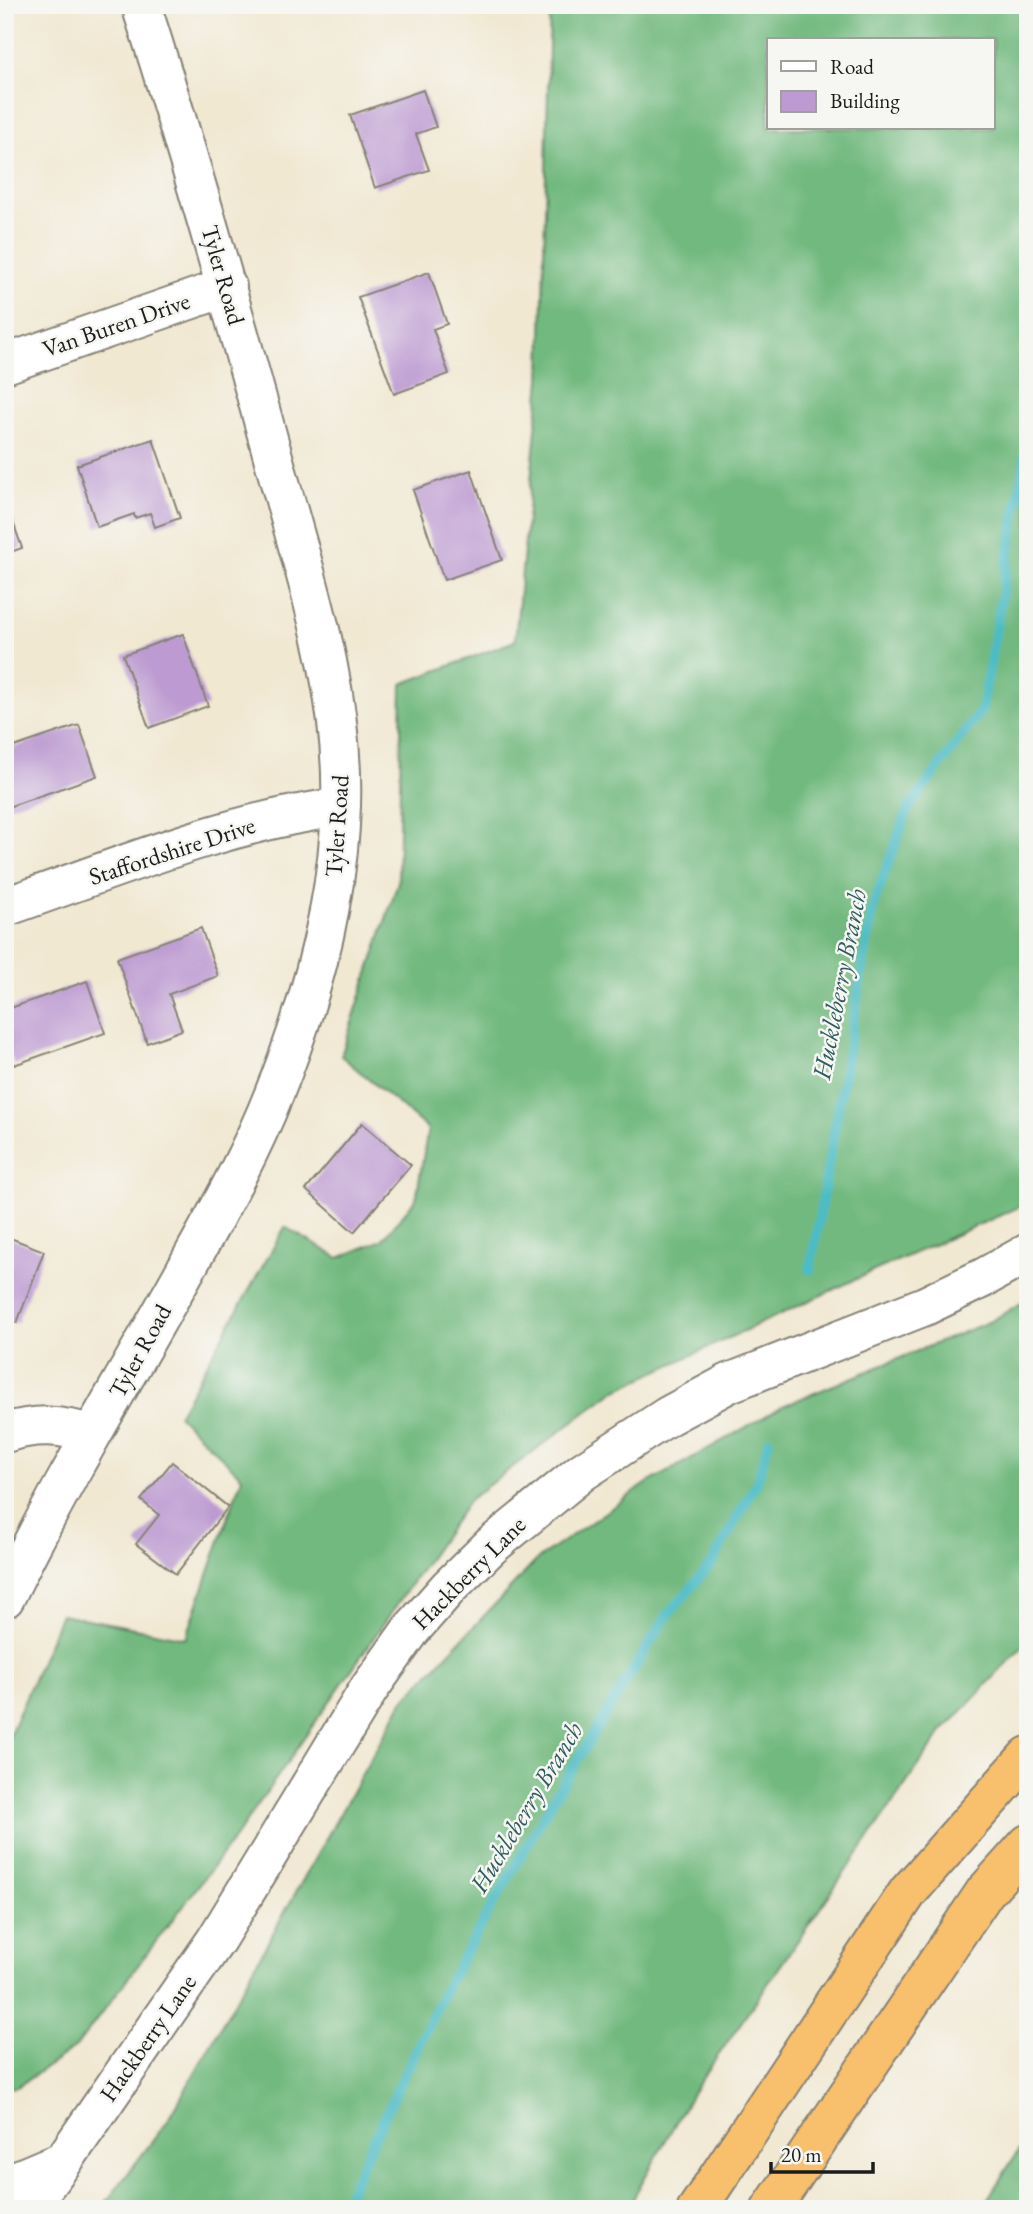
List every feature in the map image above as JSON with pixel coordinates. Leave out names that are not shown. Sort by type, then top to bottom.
[{"type":"highway","points":[[697,2209],[908,1892],[1028,1756]]},
{"type":"highway","points":[[771,2209],[985,1892],[1028,1844]]},
{"type":"street","name":"Tyler Road","points":[[5,1598],[92,1434],[217,1213],[272,1098],[305,1011],[324,943],[337,863],[341,761],[335,709],[321,635],[227,287],[141,5]]},
{"type":"street","name":"Van Buren Drive","points":[[5,364],[227,287]]},
{"type":"street","name":"Staffordshire Drive","points":[[5,907],[252,823],[298,812],[341,807]]},
{"type":"street","name":"Hackberry Lane","points":[[27,2209],[64,2160],[216,1940],[369,1689],[411,1630],[449,1587],[491,1546],[582,1472],[668,1416],[729,1383],[925,1306],[1028,1253]]},
{"type":"street","points":[[5,1433],[22,1428],[64,1426],[92,1434]]},
{"type":"street","points":[[5,2180],[18,2180],[64,2160]]},
{"type":"green space","points":[[550,5],[1028,5],[1028,1203],[614,1391],[470,1499],[239,1832],[76,2047],[17,2087],[5,2088],[5,1746],[61,1614],[186,1638],[242,1477],[178,1415],[285,1227],[339,1258],[382,1240],[416,1199],[428,1129],[341,1056],[398,882],[402,684],[515,641],[541,379]]},
{"type":"green space","points":[[1028,1299],[1028,1641],[942,1732],[693,2092],[627,2209],[101,2209],[169,2119],[403,1701],[538,1559],[646,1484],[785,1405],[991,1321]]},
{"type":"green space","points":[[1028,2136],[1028,2209],[981,2209]]},
{"type":"building","points":[[423,90],[436,127],[416,134],[429,170],[375,188],[350,115]]},
{"type":"building","points":[[429,272],[447,324],[433,329],[449,374],[394,394],[358,297]]},
{"type":"building","points":[[153,439],[180,518],[155,527],[150,513],[135,518],[134,514],[97,527],[77,465]]},
{"type":"building","points":[[471,470],[502,560],[444,580],[413,490]]},
{"type":"building","points":[[5,499],[22,548],[5,554]]},
{"type":"building","points":[[183,634],[208,706],[149,728],[123,655]]},
{"type":"building","points":[[79,725],[97,776],[5,808],[5,750]]},
{"type":"building","points":[[201,928],[218,976],[169,994],[182,1030],[147,1043],[117,958]]},
{"type":"building","points":[[87,981],[105,1033],[14,1065],[5,1040],[5,1010]]},
{"type":"building","points":[[362,1123],[411,1165],[354,1232],[306,1190]]},
{"type":"building","points":[[5,1236],[44,1251],[17,1323],[5,1319]]},
{"type":"building","points":[[172,1462],[228,1507],[176,1574],[136,1544],[159,1515],[141,1500]]},
{"type":"waterway","name":"Huckleberry Branch","points":[[810,1270],[874,903],[908,809],[982,709],[1028,443]]},
{"type":"waterway","name":"Huckleberry Branch","points":[[341,2209],[446,1987],[554,1798],[666,1617],[713,1562],[757,1482],[769,1440]]}]
